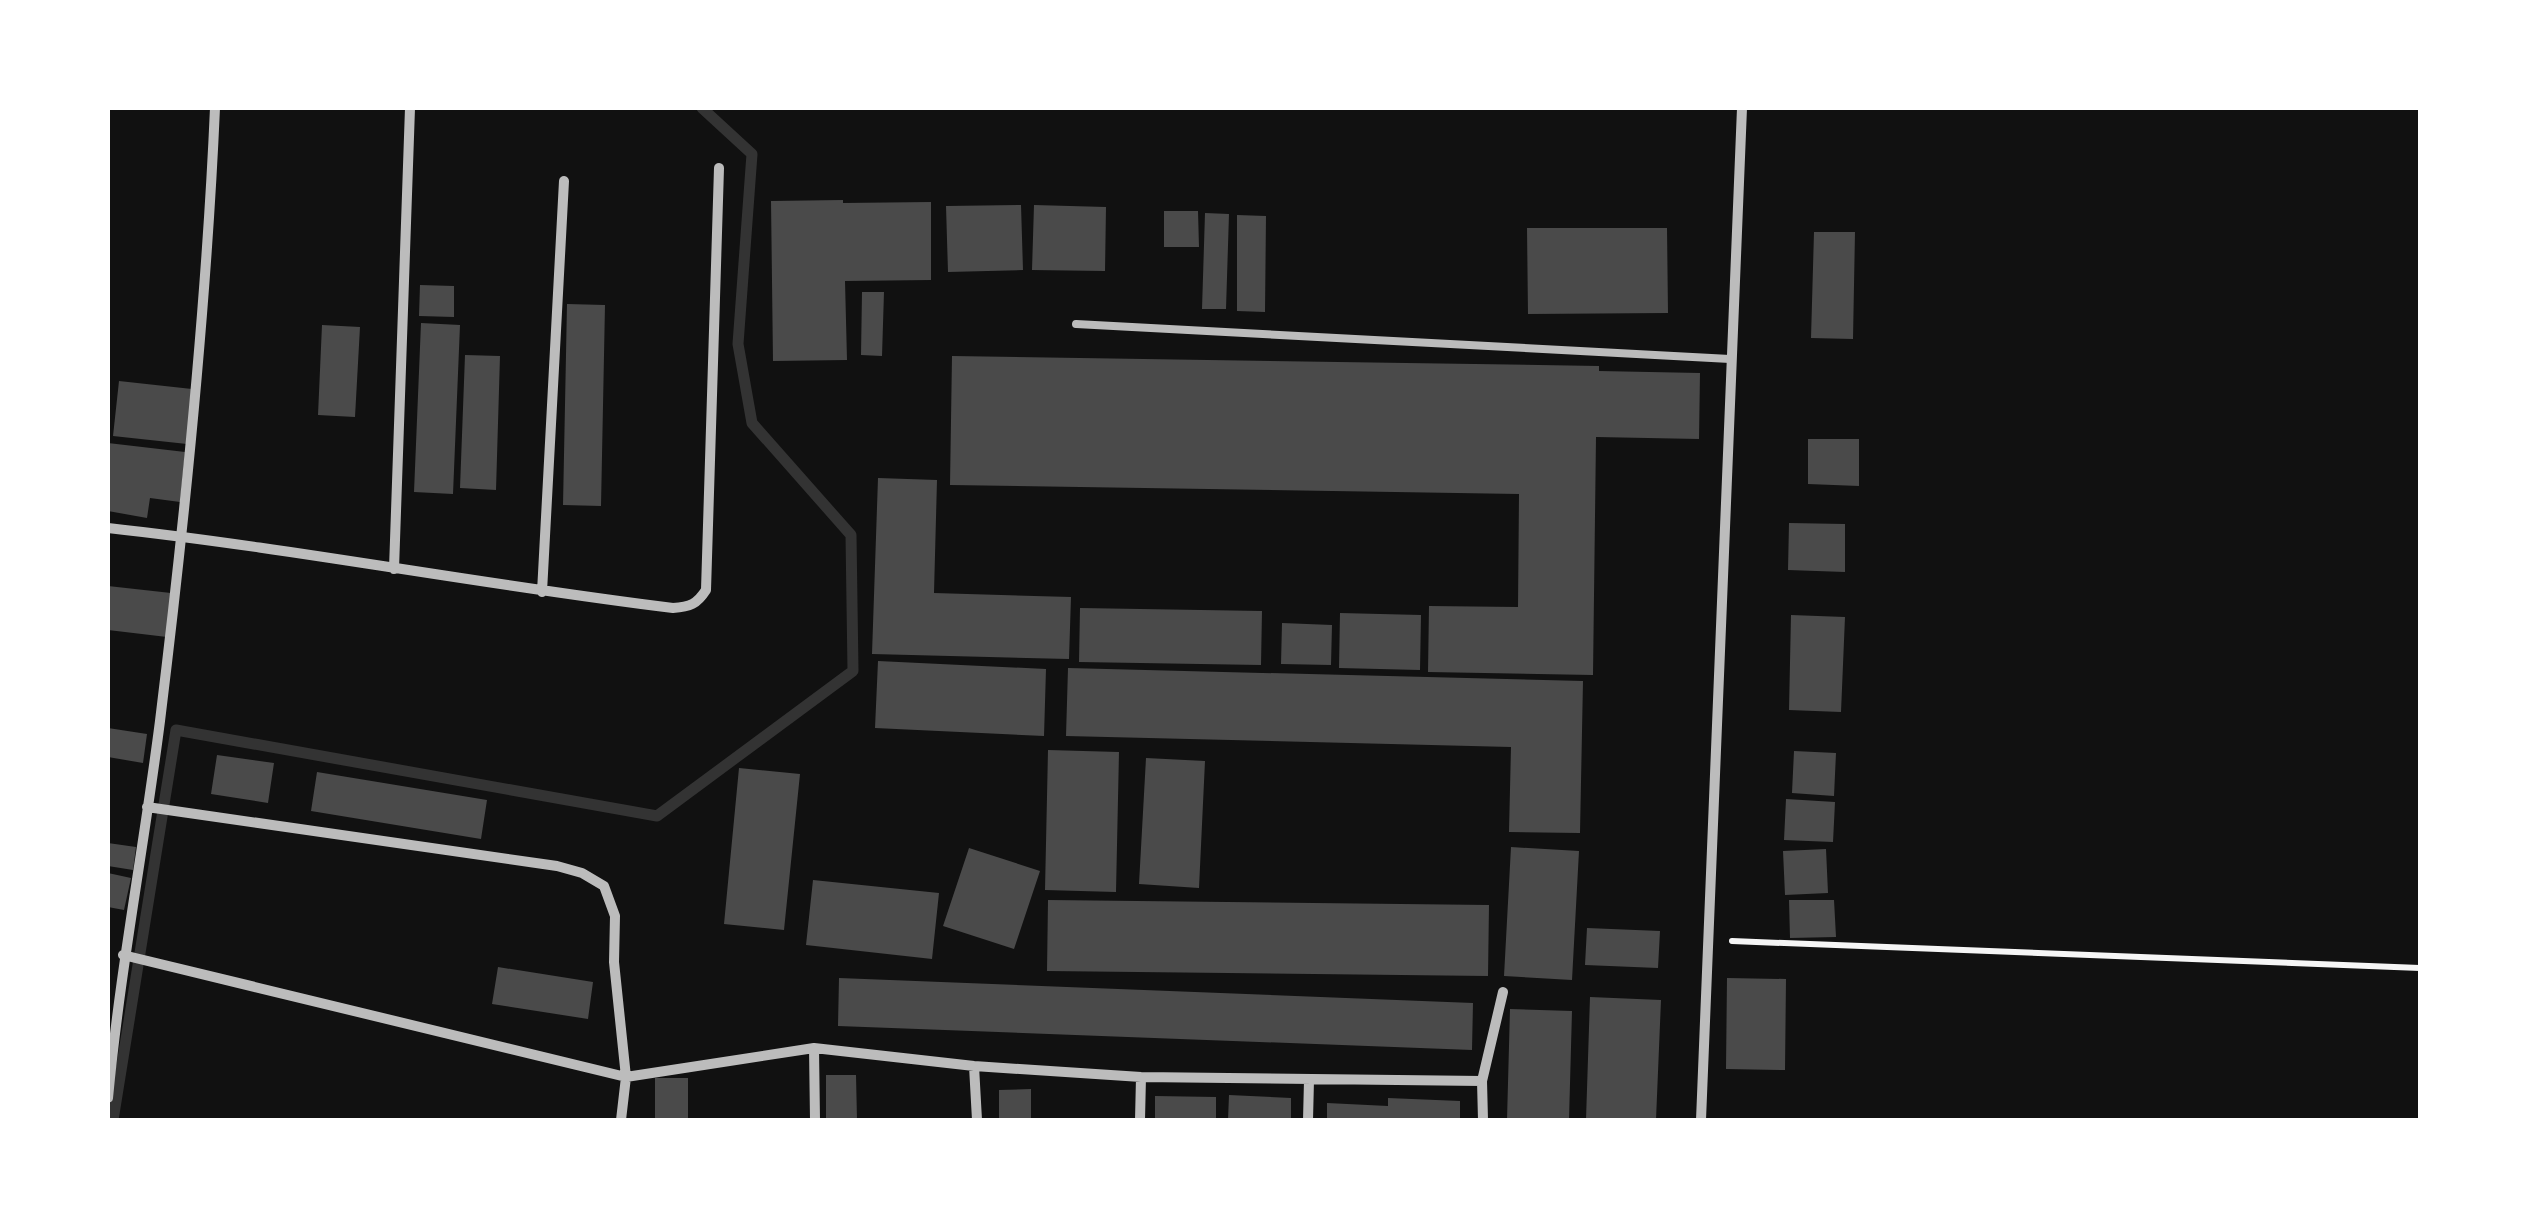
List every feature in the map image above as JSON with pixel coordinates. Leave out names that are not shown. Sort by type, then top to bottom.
[{"type":"street","points":[[108,1098],[123,956],[147,807],[181,536],[209,244],[215,108]]},
{"type":"street","points":[[394,569],[410,108]]},
{"type":"street","points":[[1701,1120],[1742,108]]},
{"type":"street","points":[[108,528],[542,592],[673,608],[698,602],[706,590],[720,168]]},
{"type":"street","points":[[542,592],[564,181]]},
{"type":"street","points":[[147,807],[557,866],[604,886],[615,916],[614,962],[626,1077],[622,1120]]},
{"type":"street","points":[[123,956],[626,1077],[814,1048],[974,1066],[1141,1077],[1482,1081]]},
{"type":"street","points":[[1483,1120],[1482,1081],[1503,992]]},
{"type":"street","points":[[814,1048],[815,1120]]},
{"type":"street","points":[[974,1066],[977,1120]]},
{"type":"street","points":[[1140,1120],[1141,1077]]},
{"type":"street","points":[[1308,1120],[1309,1080]]},
{"type":"lane","points":[[1076,324],[1730,359]]},
{"type":"path","points":[[1711,940],[2420,968]]},
{"type":"building","points":[[771,201],[931,202],[931,280],[845,281],[847,360],[773,361]]},
{"type":"building","points":[[1021,205],[1023,270],[948,272],[946,206]]},
{"type":"building","points":[[1034,205],[1106,207],[1105,271],[1032,270]]},
{"type":"building","points":[[1164,211],[1198,211],[1199,247],[1164,247]]},
{"type":"building","points":[[1205,213],[1229,214],[1226,309],[1202,309]]},
{"type":"building","points":[[1237,215],[1266,216],[1265,312],[1237,311]]},
{"type":"building","points":[[1527,228],[1667,228],[1668,313],[1528,314]]},
{"type":"building","points":[[1814,232],[1855,232],[1853,339],[1811,338]]},
{"type":"building","points":[[420,285],[454,286],[454,317],[419,316]]},
{"type":"building","points":[[862,292],[884,292],[882,356],[861,355]]},
{"type":"building","points":[[567,304],[605,305],[601,506],[563,505]]},
{"type":"building","points":[[421,323],[460,325],[453,494],[414,492]]},
{"type":"building","points":[[322,325],[360,327],[355,417],[318,415]]},
{"type":"building","points":[[465,355],[500,356],[496,490],[460,488]]},
{"type":"building","points":[[952,356],[1599,366],[1599,371],[1700,373],[1699,439],[1596,437],[1593,675],[1428,672],[1429,606],[1518,607],[1519,494],[950,485]]},
{"type":"building","points":[[119,381],[192,389],[187,444],[113,436]]},
{"type":"building","points":[[1808,439],[1859,439],[1859,486],[1808,484]]},
{"type":"building","points":[[108,443],[185,452],[180,502],[150,498],[147,518],[108,511]]},
{"type":"building","points":[[878,478],[937,480],[934,593],[1071,597],[1069,659],[872,654]]},
{"type":"building","points":[[1789,523],[1845,524],[1845,572],[1788,570]]},
{"type":"building","points":[[108,586],[171,593],[167,637],[108,630]]},
{"type":"building","points":[[1080,608],[1262,611],[1261,665],[1079,662]]},
{"type":"building","points":[[1340,613],[1421,615],[1420,670],[1339,668]]},
{"type":"building","points":[[1791,615],[1845,617],[1841,712],[1789,710]]},
{"type":"building","points":[[1282,623],[1332,625],[1331,665],[1281,664]]},
{"type":"building","points":[[878,661],[1046,669],[1044,736],[875,728]]},
{"type":"building","points":[[1068,668],[1583,681],[1580,833],[1509,832],[1511,747],[1066,736]]},
{"type":"building","points":[[108,728],[147,734],[143,763],[108,757]]},
{"type":"building","points":[[1048,750],[1119,752],[1116,892],[1045,890]]},
{"type":"building","points":[[1794,751],[1836,753],[1834,796],[1792,793]]},
{"type":"building","points":[[217,755],[274,763],[268,803],[211,794]]},
{"type":"building","points":[[1146,758],[1205,761],[1199,888],[1139,884]]},
{"type":"building","points":[[739,768],[800,774],[784,930],[724,924]]},
{"type":"building","points":[[317,772],[487,800],[481,839],[311,811]]},
{"type":"building","points":[[1786,799],[1835,802],[1833,842],[1784,840]]},
{"type":"building","points":[[108,843],[136,847],[133,870],[108,866]]},
{"type":"building","points":[[1511,847],[1579,851],[1572,980],[1504,976]]},
{"type":"building","points":[[969,848],[1040,871],[1014,949],[943,926]]},
{"type":"building","points":[[1826,849],[1828,893],[1785,895],[1783,851]]},
{"type":"building","points":[[108,873],[131,878],[124,910],[108,907]]},
{"type":"building","points":[[813,880],[939,893],[932,959],[806,945]]},
{"type":"building","points":[[1048,900],[1489,905],[1488,976],[1047,971]]},
{"type":"building","points":[[1789,900],[1834,900],[1836,937],[1790,938]]},
{"type":"building","points":[[1587,928],[1660,931],[1658,968],[1585,965]]},
{"type":"building","points":[[498,967],[593,982],[588,1019],[492,1004]]},
{"type":"building","points":[[839,978],[1473,1003],[1472,1050],[838,1026]]},
{"type":"building","points":[[1727,978],[1786,979],[1785,1070],[1726,1069]]},
{"type":"building","points":[[1590,997],[1661,1000],[1656,1120],[1586,1120]]},
{"type":"building","points":[[1510,1009],[1572,1011],[1569,1120],[1507,1120]]},
{"type":"building","points":[[826,1075],[856,1075],[857,1120],[826,1120]]},
{"type":"building","points":[[655,1078],[688,1078],[688,1120],[655,1120]]},
{"type":"building","points":[[1031,1089],[1031,1120],[999,1120],[999,1090]]},
{"type":"building","points":[[1229,1095],[1291,1098],[1291,1120],[1228,1120]]},
{"type":"building","points":[[1155,1096],[1216,1097],[1216,1120],[1155,1120]]},
{"type":"building","points":[[1388,1098],[1460,1101],[1460,1120],[1327,1120],[1327,1103],[1388,1106]]},
{"type":"waterway","points":[[113,1120],[176,730],[657,816],[853,671],[851,535],[752,423],[738,344],[752,154],[702,108]]}]
